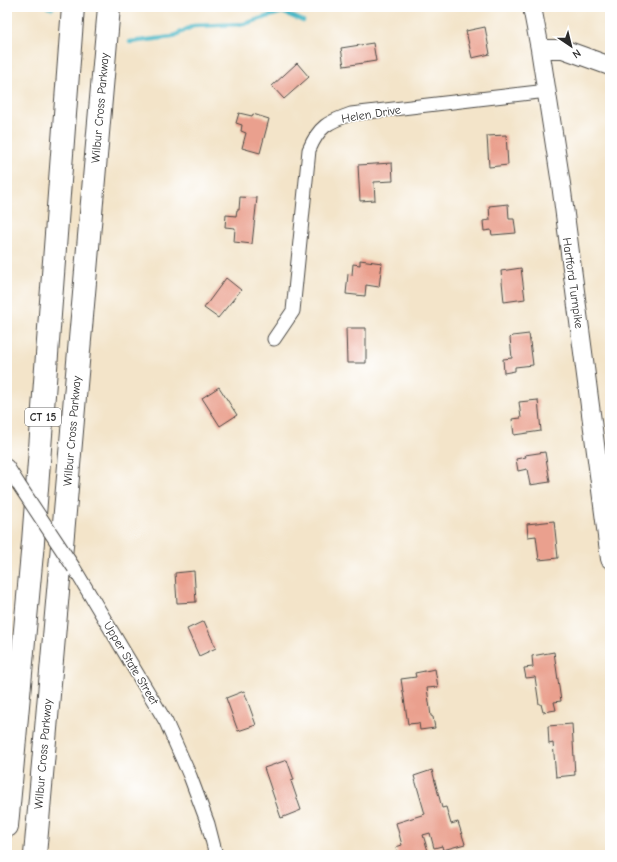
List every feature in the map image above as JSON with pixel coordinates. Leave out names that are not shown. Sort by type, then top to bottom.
[{"type":"highway","name":"CT 15","points":[[7,826],[33,542],[73,7]]},
{"type":"highway","name":"Wilbur Cross Parkway","points":[[35,855],[110,7]]},
{"type":"main road","name":"Hartford Turnpike","points":[[532,7],[547,91],[561,184],[610,559]]},
{"type":"main road","points":[[540,49],[563,49],[610,66]]},
{"type":"street","name":"Helen Drive","points":[[274,338],[293,311],[309,150],[314,136],[326,124],[351,114],[547,91]]},
{"type":"street","name":"Upper State Street","points":[[7,466],[74,568],[166,722],[190,776],[208,824],[216,855]]},
{"type":"building","points":[[485,27],[490,54],[472,58],[466,31]]},
{"type":"building","points":[[373,43],[376,61],[344,66],[341,48]]},
{"type":"building","points":[[297,63],[309,77],[284,99],[272,86]]},
{"type":"building","points":[[239,113],[252,116],[253,114],[269,119],[260,153],[242,148],[246,133],[241,131],[242,125],[236,123]]},
{"type":"building","points":[[506,135],[508,165],[489,167],[487,136]]},
{"type":"building","points":[[392,163],[393,181],[374,182],[375,200],[360,201],[358,165]]},
{"type":"building","points":[[240,197],[257,198],[252,244],[234,242],[235,228],[225,227],[226,215],[236,216],[237,210],[239,210]]},
{"type":"building","points":[[508,204],[509,219],[514,219],[516,233],[492,235],[491,230],[484,231],[483,221],[490,220],[489,206]]},
{"type":"building","points":[[360,260],[382,263],[379,287],[366,285],[365,296],[346,294],[348,274],[352,275],[353,264],[360,265]]},
{"type":"building","points":[[521,268],[525,299],[504,302],[501,271]]},
{"type":"building","points":[[226,278],[241,290],[218,318],[204,308]]},
{"type":"building","points":[[346,328],[366,328],[366,363],[347,363]]},
{"type":"building","points":[[529,334],[533,365],[515,367],[515,371],[504,373],[503,359],[512,358],[510,338],[512,336]]},
{"type":"building","points":[[219,387],[237,415],[220,426],[202,398]]},
{"type":"building","points":[[538,400],[541,431],[514,435],[512,419],[521,418],[519,402]]},
{"type":"building","points":[[545,452],[550,482],[530,485],[527,469],[518,471],[516,459],[526,457],[525,455]]},
{"type":"building","points":[[554,521],[558,558],[539,560],[536,536],[528,537],[527,524]]},
{"type":"building","points":[[194,571],[196,602],[177,603],[175,573]]},
{"type":"building","points":[[204,621],[216,648],[199,656],[187,629]]},
{"type":"building","points":[[554,652],[561,701],[554,702],[556,710],[543,712],[541,704],[539,704],[535,677],[526,678],[524,668],[533,667],[532,656]]},
{"type":"building","points":[[435,669],[438,687],[427,688],[431,716],[433,717],[435,728],[420,730],[419,723],[408,724],[401,679],[416,677],[415,673]]},
{"type":"building","points":[[244,691],[256,725],[238,731],[226,698]]},
{"type":"building","points":[[572,724],[575,775],[556,777],[553,743],[549,744],[548,726]]},
{"type":"building","points":[[287,760],[294,780],[291,781],[301,810],[281,818],[264,768]]},
{"type":"building","points":[[432,770],[442,808],[446,807],[451,824],[458,822],[465,844],[443,850],[442,846],[434,848],[430,833],[423,835],[429,854],[432,853],[432,855],[398,855],[396,847],[402,845],[396,823],[425,814],[414,776]]},
{"type":"waterway","points":[[48,7],[52,8]]},
{"type":"waterway","points":[[130,42],[172,37],[193,26],[244,24],[282,12],[303,21]]}]
